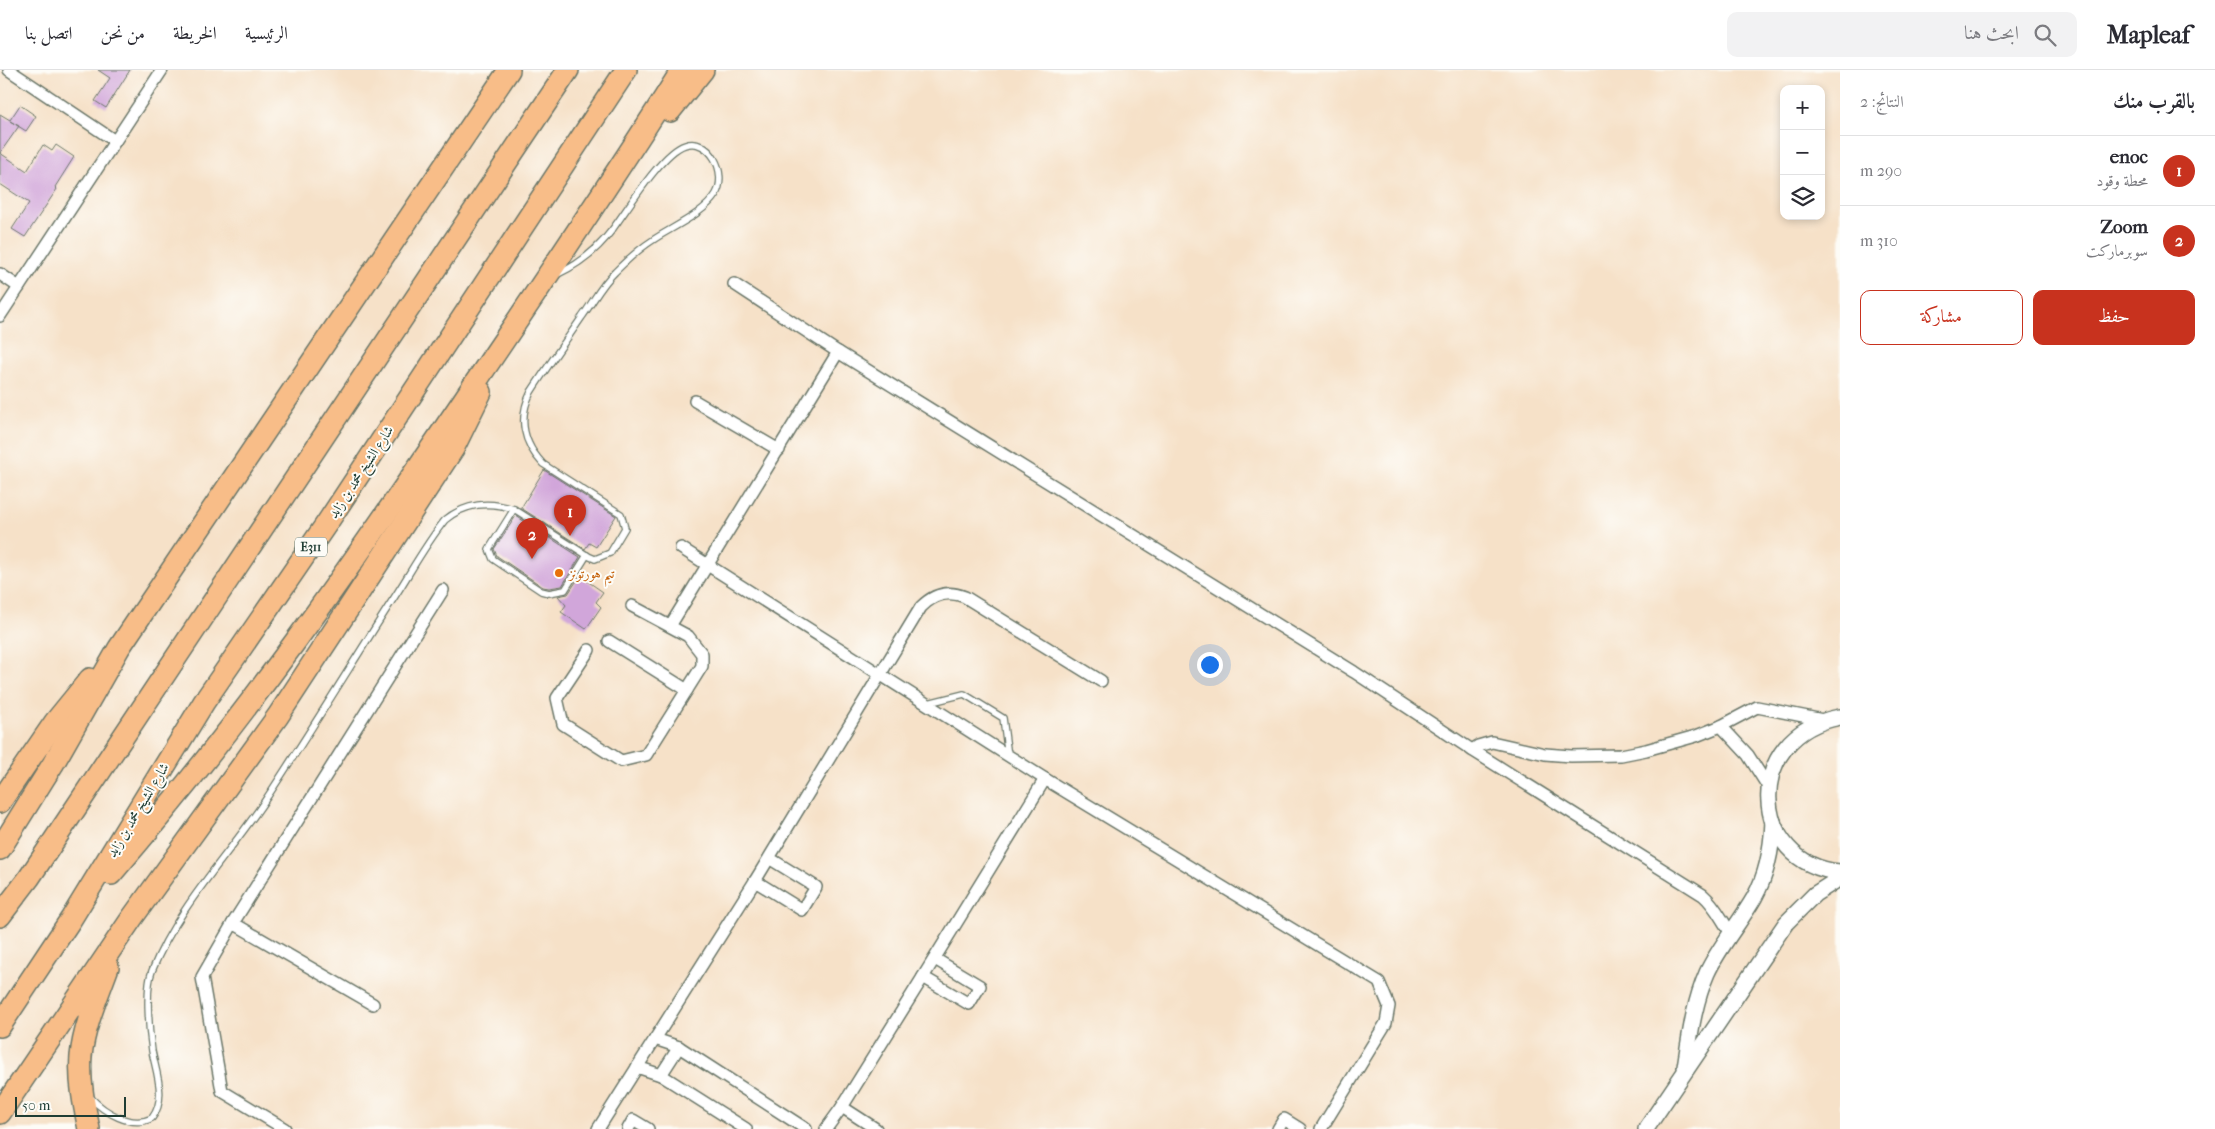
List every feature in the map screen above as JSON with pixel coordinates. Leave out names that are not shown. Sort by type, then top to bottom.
[{"type":"highway","points":[[0,849],[53,764],[119,648],[499,79],[509,70]]},
{"type":"highway","points":[[0,916],[28,878],[568,70]]},
{"type":"highway","name":"شارع الشيخ محمد بن زايد","points":[[0,1026],[71,919],[204,702],[327,523],[626,70]]},
{"type":"highway","points":[[71,919],[178,794],[363,548],[626,160],[682,70]]},
{"type":"highway","points":[[626,160],[703,70]]},
{"type":"highway","points":[[0,1113],[118,939],[278,716],[453,449],[476,405],[492,359]]},
{"type":"highway","points":[[0,802],[55,722],[96,671],[119,648]]},
{"type":"highway","points":[[89,1129],[82,1088],[81,1054],[118,939]]},
{"type":"street","points":[[9,70],[115,141]]},
{"type":"street","points":[[0,316],[162,70]]},
{"type":"street","points":[[0,274],[19,287]]},
{"type":"street","points":[[734,284],[838,352],[1354,672],[1472,750],[1703,895],[1720,912],[1732,933]]},
{"type":"street","points":[[670,626],[838,352]]},
{"type":"street","points":[[695,401],[779,450]]},
{"type":"street","points":[[681,548],[1008,756],[1379,982],[1390,1006],[1386,1023],[1321,1129]]},
{"type":"street","points":[[285,1129],[222,1091],[202,976],[233,923],[443,590]]},
{"type":"street","points":[[598,1129],[755,881],[921,607],[934,597],[949,593],[965,596],[1101,681]]},
{"type":"street","points":[[589,650],[558,698],[563,724],[621,760],[646,755],[702,666],[702,654],[688,636],[632,606]]},
{"type":"street","points":[[609,641],[687,690]]},
{"type":"street","points":[[1472,750],[1492,742],[1546,754],[1571,756],[1621,755],[1671,744],[1720,726],[1756,707],[1823,720]]},
{"type":"street","points":[[1840,717],[1823,720],[1806,728],[1792,739],[1776,762],[1769,788],[1769,805],[1773,821],[1780,835],[1790,848],[1802,859],[1817,867],[1840,872]]},
{"type":"street","points":[[1720,726],[1748,755],[1769,788]]},
{"type":"street","points":[[826,1129],[842,1107],[935,959],[1045,779]]},
{"type":"street","points":[[1684,1071],[1695,1008],[1700,991],[1715,957],[1754,898],[1765,873],[1771,847],[1773,821]]},
{"type":"street","points":[[755,881],[802,910],[816,887],[769,858]]},
{"type":"street","points":[[1646,1129],[1786,923],[1814,894],[1840,878]]},
{"type":"street","points":[[233,923],[373,1004]]},
{"type":"street","points":[[923,977],[969,1004],[980,986],[935,959]]},
{"type":"street","points":[[655,1039],[679,1047],[800,1127]]},
{"type":"street","points":[[661,1075],[679,1047]]},
{"type":"street","points":[[637,1067],[661,1075],[746,1129]]},
{"type":"street","points":[[842,1107],[876,1129]]},
{"type":"street","points":[[1278,1129],[1284,1119],[1300,1129]]},
{"type":"street","points":[[628,1129],[633,1120],[648,1129]]},
{"type":"lane","points":[[82,1088],[109,1118],[124,1127],[141,1126],[152,1118],[160,1090],[150,1038],[148,989],[150,974],[183,913],[264,801],[445,520],[459,510],[477,504],[495,505],[514,509],[595,559],[610,553],[625,528],[621,514],[543,464],[537,457],[528,443],[524,426],[527,400],[601,287],[613,273],[640,249],[668,230],[684,223],[712,200],[719,187],[721,177],[718,164],[710,153],[698,146],[686,145],[680,148],[663,163],[601,243],[575,265],[544,280]]},
{"type":"lane","points":[[514,509],[489,549],[490,555],[492,559],[541,591],[549,593],[565,590],[587,555]]},
{"type":"lane","points":[[926,703],[964,694],[1003,718],[1008,756]]},
{"type":"building","points":[[98,70],[130,70],[106,108],[95,101],[110,78]]},
{"type":"building","points":[[20,105],[36,116],[26,131],[19,126],[0,153],[0,114],[10,120]]},
{"type":"building","points":[[43,145],[52,151],[56,145],[74,157],[55,187],[57,189],[25,237],[12,229],[29,203],[0,184],[0,153],[27,171]]},
{"type":"building","points":[[544,470],[616,516],[596,547],[589,543],[585,549],[521,508]]},
{"type":"building","points":[[516,516],[580,557],[562,586],[543,587],[497,556],[494,549]]},
{"type":"building","points":[[580,576],[603,592],[596,602],[601,607],[586,629],[561,612],[566,605],[558,596],[568,594]]},
{"type":"place","name":"enoc","points":[[570,536]]},
{"type":"place","name":"Zoom","points":[[532,559]]},
{"type":"place","name":"تيم هورتونز","points":[[559,573]]}]
